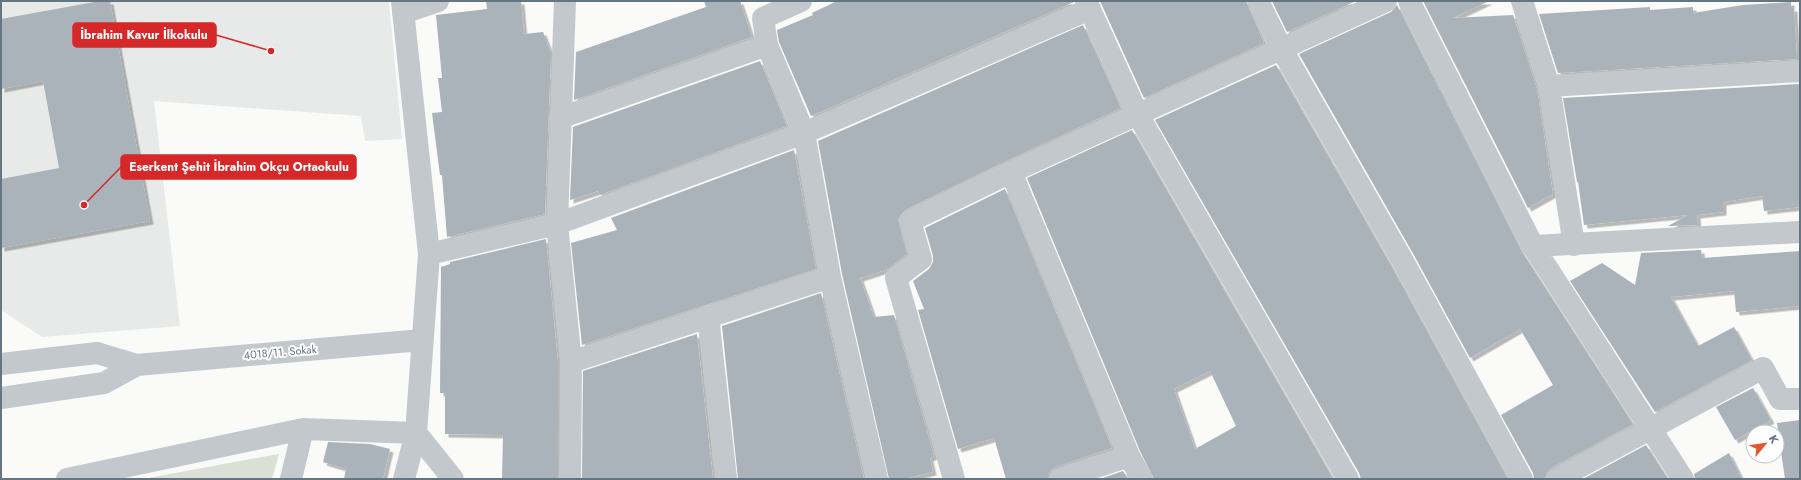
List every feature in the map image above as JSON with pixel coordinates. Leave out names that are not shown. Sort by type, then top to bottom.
[{"type":"street","points":[[404,479],[416,433],[429,254],[402,7],[438,1]]},
{"type":"street","points":[[565,1],[557,224],[571,362],[570,479]]},
{"type":"street","points":[[801,1],[760,9],[767,45],[804,134],[830,277],[877,479]]},
{"type":"street","points":[[1258,1],[1281,48],[1404,263],[1522,479]]},
{"type":"street","points":[[954,479],[896,278],[921,260],[910,221],[1011,172],[1386,1]]},
{"type":"street","points":[[1409,1],[1533,246],[1652,428],[1683,479]]},
{"type":"street","points":[[1522,1],[1549,86],[1574,245]]},
{"type":"street","points":[[429,254],[557,224],[804,134],[1088,5],[1138,115],[1348,479]]},
{"type":"street","points":[[560,118],[767,45]]},
{"type":"street","points":[[1549,86],[1800,71]]},
{"type":"street","points":[[1011,172],[1129,456],[1142,479]]},
{"type":"street","points":[[1533,246],[1800,232]]},
{"type":"street","points":[[571,362],[830,277]]},
{"type":"street","points":[[708,316],[726,479]]},
{"type":"street","name":"4018/11. Sokak","points":[[1,364],[97,353],[137,365],[422,340]]},
{"type":"street","name":"4018/11. Sokak","points":[[1,398],[104,383],[137,365]]},
{"type":"street","points":[[1557,479],[1763,368],[1780,399],[1800,399]]},
{"type":"street","points":[[290,479],[303,429]]},
{"type":"street","points":[[67,479],[303,429],[416,433],[453,479]]},
{"type":"street","points":[[1060,479],[1129,456]]},
{"type":"shaded area","points":[[1,1],[389,1],[402,139],[365,141],[361,116],[154,101],[180,326],[42,337],[1,310]]},
{"type":"shaded area","points":[[278,454],[272,479],[143,479]]},
{"type":"building","points":[[100,1],[110,1],[150,221],[1,248],[1,179],[59,168],[43,81],[1,89],[1,19]]},
{"type":"building","points":[[486,1],[521,1],[524,34],[543,32],[551,53],[545,214],[447,237],[442,175],[440,175],[432,113],[442,112],[438,78],[442,78],[436,15],[487,9]]},
{"type":"building","points":[[704,1],[740,1],[752,37],[574,100],[576,52],[706,7]]},
{"type":"building","points":[[837,1],[1074,2],[811,116],[779,42],[777,30],[813,15],[812,13]]},
{"type":"building","points":[[1100,1],[1246,1],[1264,43],[1144,98]]},
{"type":"building","points":[[1272,1],[1356,1],[1287,32]]},
{"type":"building","points":[[1423,1],[1489,1],[1453,18],[1513,15],[1537,89],[1553,194],[1528,208]]},
{"type":"building","points":[[1791,2],[1791,8],[1794,8],[1797,59],[1558,73],[1539,14],[1650,7],[1650,10],[1693,7],[1693,13],[1743,5]]},
{"type":"building","points":[[1397,5],[1522,252],[1633,424],[1551,468],[1546,473],[1545,479],[1534,479],[1533,473],[1501,415],[1553,385],[1520,329],[1470,358],[1415,257],[1299,54],[1391,12]]},
{"type":"building","points":[[1083,25],[1121,108],[905,210],[898,219],[907,254],[888,269],[860,278],[874,317],[894,315],[934,456],[930,458],[933,472],[904,479],[889,479],[842,274],[818,141]]},
{"type":"building","points":[[760,61],[787,126],[600,195],[598,191],[570,200],[573,127]]},
{"type":"building","points":[[1276,65],[1393,269],[1508,479],[1361,479],[1359,473],[1155,120]]},
{"type":"building","points":[[1799,84],[1800,207],[1764,211],[1762,196],[1723,202],[1723,212],[1697,215],[1698,225],[1668,226],[1688,215],[1584,225],[1563,98]]},
{"type":"building","points":[[1132,130],[1332,477],[1327,479],[1154,479],[1140,451],[1027,178]],"holes":[[[1210,371],[1236,426],[1195,449],[1174,389]]]},
{"type":"building","points":[[794,150],[816,269],[582,345],[571,243],[617,230],[611,218]]},
{"type":"building","points":[[1005,189],[1112,448],[1056,467],[1050,471],[1048,479],[1006,479],[994,438],[958,449],[918,310],[924,309],[913,281],[929,269],[933,262],[933,256],[925,228]]},
{"type":"building","points":[[546,239],[558,363],[558,479],[502,479],[503,435],[445,434],[445,393],[440,393],[441,267],[450,264],[450,262]]},
{"type":"building","points":[[1701,250],[1702,258],[1800,251],[1800,306],[1736,312],[1734,291],[1671,297],[1698,346],[1734,327],[1752,360],[1655,412],[1570,281],[1602,263],[1635,285],[1641,253]]},
{"type":"building","points":[[821,293],[864,479],[738,479],[722,326]]},
{"type":"building","points":[[697,334],[713,479],[582,479],[583,371]]},
{"type":"building","points":[[1753,388],[1771,420],[1764,424],[1745,424],[1745,434],[1735,440],[1716,407]]},
{"type":"building","points":[[1800,420],[1800,479],[1785,479],[1783,464],[1785,464],[1785,424],[1777,423]]},
{"type":"building","points":[[328,442],[370,444],[390,449],[383,479],[344,479],[346,469],[323,462]]},
{"type":"building","points":[[1646,445],[1668,479],[1583,479]]},
{"type":"building","points":[[1729,453],[1742,479],[1695,479],[1694,474]]},
{"type":"building","points":[[1123,471],[1128,479],[1100,479]]},
{"type":"place","name":"İbrahim Kavur İlkokulu","points":[[271,51]]},
{"type":"place","name":"Eserkent Şehit İbrahim Okçu Ortaokulu","points":[[84,205]]}]
